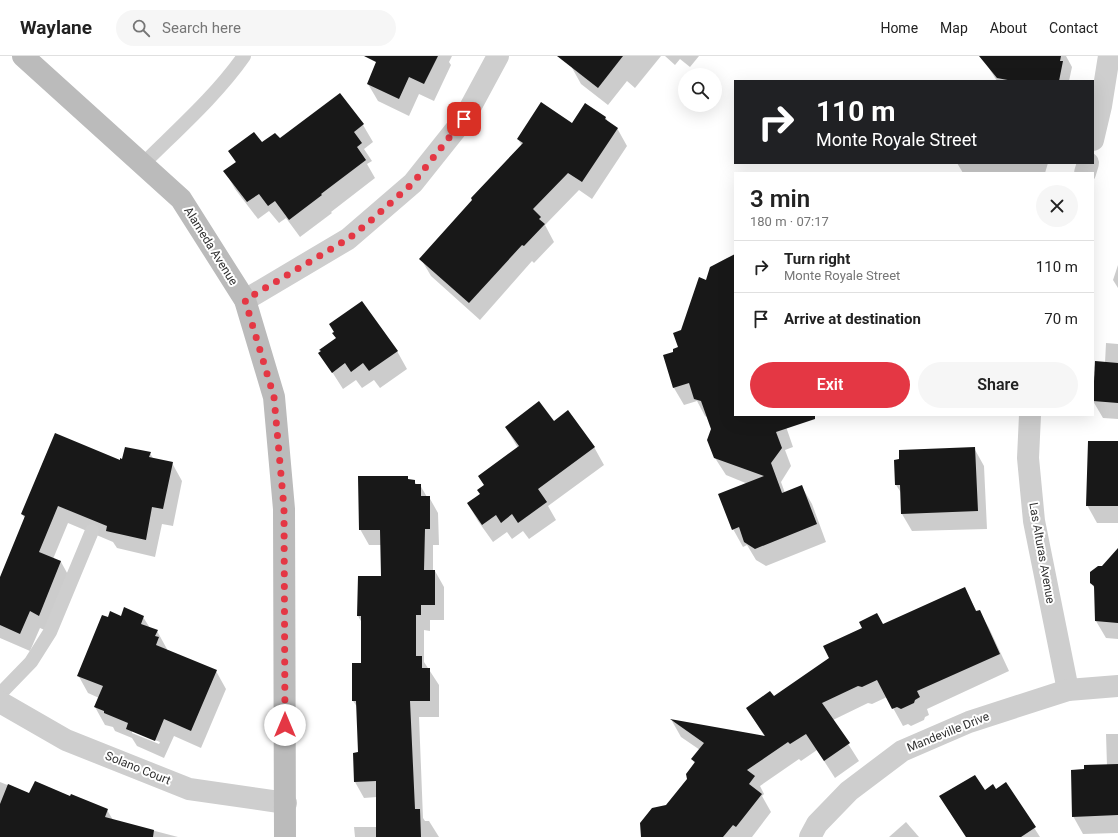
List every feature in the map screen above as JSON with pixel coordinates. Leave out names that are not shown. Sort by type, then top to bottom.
[{"type":"street","name":"Alameda Avenue","points":[[23,56],[181,199],[245,300],[274,397],[284,508],[285,837]]},
{"type":"street","points":[[245,300],[348,239],[413,183],[464,119],[498,56]]},
{"type":"street","points":[[1094,136],[1101,106],[1109,56]]},
{"type":"street","name":"Las Alturas Avenue","points":[[1030,416],[1028,458],[1034,521],[1068,690]]},
{"type":"street","name":"Mandeville Drive","points":[[810,837],[817,824],[849,791],[902,751],[969,722],[1068,690],[1118,686]]},
{"type":"street","name":"Solano Court","points":[[0,702],[66,740],[189,789],[286,803]]},
{"type":"lane","points":[[142,165],[215,91],[234,70],[244,56]]},
{"type":"lane","points":[[0,694],[31,662],[50,632],[92,531]]},
{"type":"building","points":[[364,56],[438,56],[424,84],[409,77],[399,99],[367,84],[376,62]]},
{"type":"building","points":[[557,56],[623,56],[598,88]]},
{"type":"building","points":[[979,56],[1061,56],[1060,61],[1063,61],[1059,80],[1008,80],[997,78]]},
{"type":"building","points":[[340,93],[364,124],[354,132],[362,143],[357,147],[366,160],[289,220],[275,201],[268,206],[259,194],[247,202],[223,171],[236,162],[228,151],[254,132],[262,142],[275,133],[280,138]]},
{"type":"building","points":[[541,102],[572,123],[585,103],[606,117],[605,119],[618,128],[582,182],[568,173],[533,209],[541,217],[539,219],[545,224],[524,246],[522,245],[469,303],[419,259],[472,200],[471,198],[523,143],[517,139]]},
{"type":"building","points":[[734,255],[734,416],[815,416],[815,419],[776,432],[782,448],[771,463],[782,493],[802,485],[817,524],[755,549],[744,542],[739,527],[732,530],[718,494],[764,476],[714,458],[707,440],[711,429],[701,401],[694,399],[689,383],[673,388],[663,355],[673,352],[673,349],[678,347],[673,333],[681,330],[699,277],[706,280],[710,267]]},
{"type":"building","points":[[362,301],[398,351],[369,371],[363,363],[351,372],[345,363],[332,373],[318,353],[321,351],[319,350],[336,338],[332,333],[334,332],[329,324]]},
{"type":"building","points":[[1095,361],[1118,363],[1118,403],[1094,401]]},
{"type":"building","points":[[539,401],[554,421],[568,410],[595,447],[538,489],[547,502],[518,523],[512,514],[501,523],[496,515],[482,525],[467,503],[480,494],[477,490],[484,485],[478,476],[519,446],[505,427]]},
{"type":"building","points":[[55,433],[120,460],[120,458],[122,459],[125,447],[151,452],[149,457],[173,462],[163,509],[152,507],[146,540],[106,531],[107,526],[58,506],[39,552],[61,561],[39,616],[30,611],[20,634],[0,625],[0,577],[25,516],[21,514]]},
{"type":"building","points":[[1088,441],[1118,441],[1118,506],[1086,506]]},
{"type":"building","points":[[975,447],[978,511],[901,514],[900,485],[895,485],[894,460],[899,459],[899,450]]},
{"type":"building","points":[[358,476],[408,476],[408,479],[415,480],[415,484],[421,484],[421,496],[430,496],[430,529],[425,529],[424,570],[435,570],[435,605],[421,605],[421,615],[416,615],[416,656],[422,656],[422,668],[430,668],[430,701],[410,701],[415,809],[420,809],[421,837],[376,837],[376,781],[354,782],[353,753],[358,752],[356,701],[352,701],[352,663],[361,663],[361,616],[357,616],[358,576],[381,576],[380,530],[359,530]]},
{"type":"building","points":[[1118,548],[1118,623],[1095,621],[1094,586],[1090,583],[1090,572],[1098,566],[1102,566]]},
{"type":"building","points":[[965,587],[976,611],[980,610],[1000,654],[917,691],[920,697],[915,700],[914,703],[901,709],[897,707],[892,709],[877,680],[862,687],[858,686],[822,703],[850,743],[824,761],[806,734],[790,744],[788,742],[747,770],[755,776],[749,784],[762,794],[736,827],[733,825],[723,837],[641,837],[640,823],[652,808],[666,805],[687,779],[686,774],[695,762],[691,759],[704,743],[670,719],[765,736],[746,708],[770,691],[774,696],[829,658],[823,646],[862,628],[859,622],[877,613],[883,624]]},
{"type":"building","points":[[124,607],[144,616],[141,624],[158,630],[155,636],[159,637],[156,645],[217,670],[191,731],[164,719],[155,741],[126,729],[128,723],[94,707],[103,686],[77,676],[102,615],[108,617],[110,611],[121,616]]},
{"type":"building","points":[[1118,764],[1118,815],[1072,817],[1071,770],[1084,769],[1084,765]]},
{"type":"building","points":[[975,775],[985,790],[993,784],[996,789],[1006,782],[1036,827],[1021,837],[966,837],[939,796]]},
{"type":"building","points":[[35,781],[70,796],[71,794],[108,809],[105,817],[154,830],[153,837],[0,837],[0,804],[8,784],[29,793]]},
{"type":"route","points":[[285,725],[284,508],[274,397],[245,300],[348,239],[368,223],[413,183],[464,119]]}]
